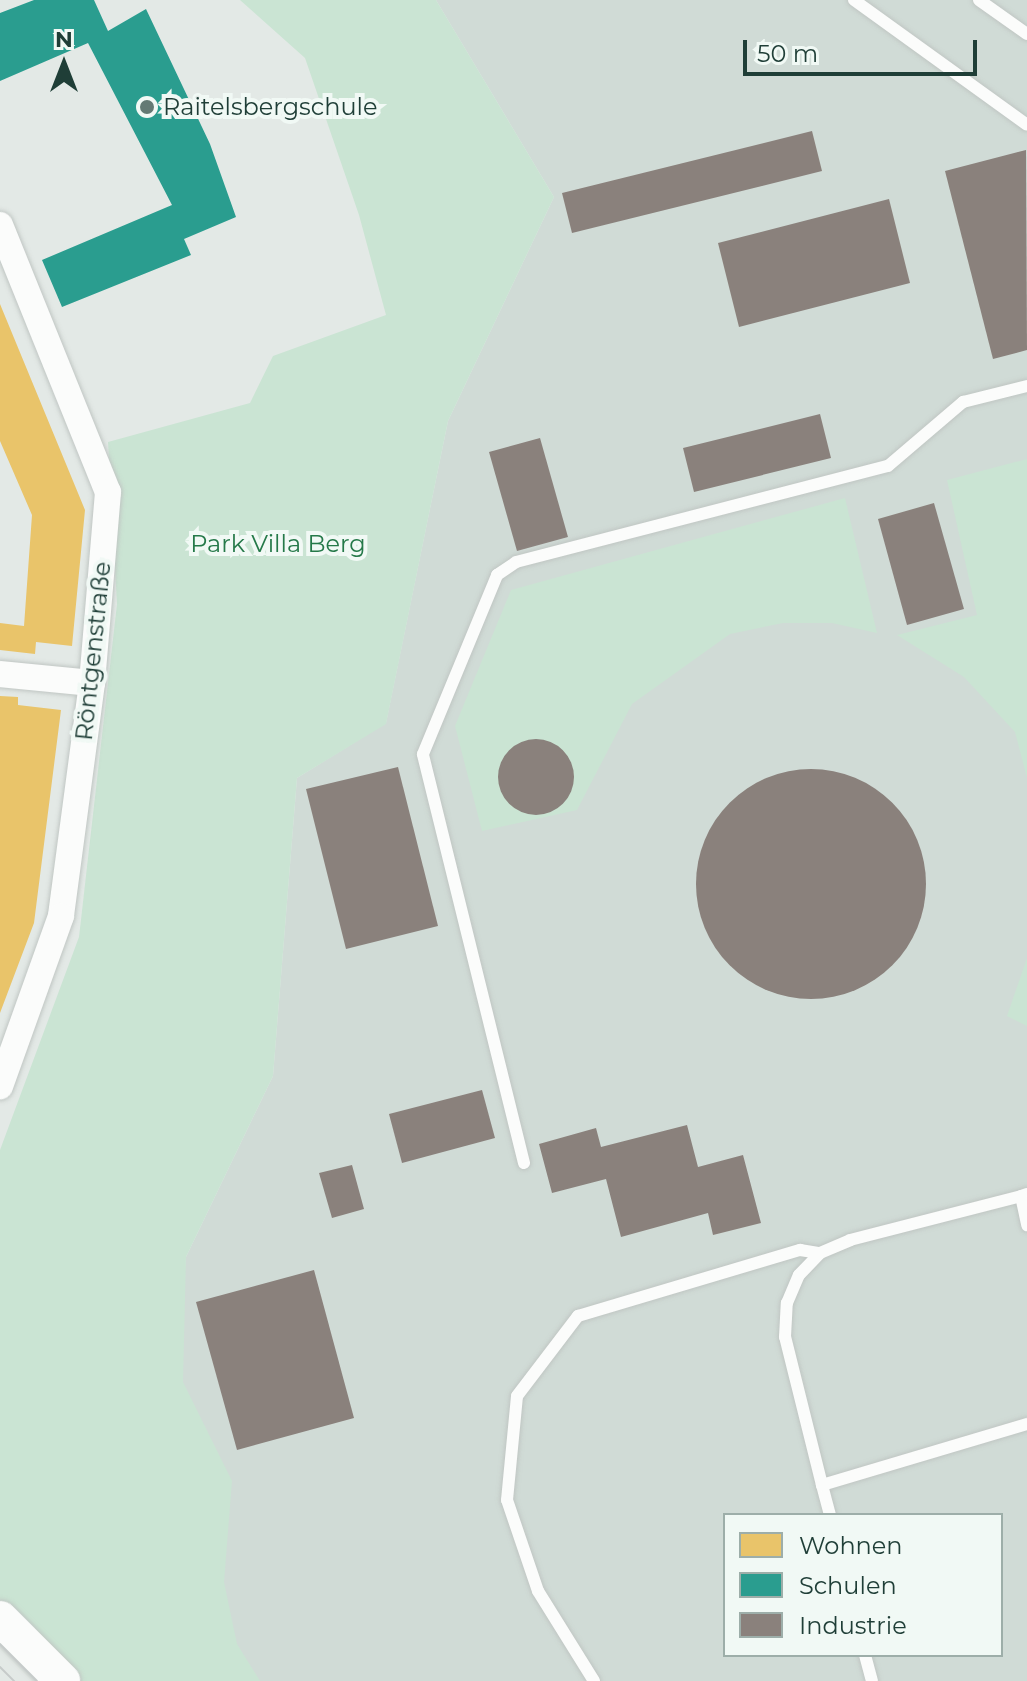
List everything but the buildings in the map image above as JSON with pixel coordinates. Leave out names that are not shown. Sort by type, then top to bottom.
[{"type":"main road","points":[[0,1619],[62,1681]]},
{"type":"street","name":"Röntgenstraße","points":[[0,225],[108,492],[92,683],[61,916],[0,1086]]},
{"type":"street","points":[[0,674],[92,683]]},
{"type":"lane","points":[[854,0],[1027,125]]},
{"type":"lane","points":[[979,0],[1027,34]]},
{"type":"lane","points":[[524,1163],[423,754],[497,575],[516,562],[888,466],[963,402],[1027,386]]},
{"type":"lane","points":[[829,1513],[785,1337],[787,1303],[799,1275],[820,1253],[850,1240],[1024,1195],[1027,1225]]},
{"type":"lane","points":[[594,1681],[538,1591],[507,1500],[517,1396],[578,1316],[800,1250],[820,1253]]},
{"type":"lane","points":[[822,1485],[1027,1424]]},
{"type":"lane","points":[[866,1657],[872,1681]]},
{"type":"shaded area","points":[[436,0],[1027,0],[1027,1681],[149,1681],[186,1257],[273,1076],[297,778],[386,723],[448,421],[554,197]]},
{"type":"green space","name":"Park Villa Berg","points":[[240,0],[436,0],[554,197],[448,421],[386,724],[297,778],[273,1076],[186,1257],[183,1382],[232,1481],[224,1582],[237,1644],[260,1681],[78,1681],[0,1602],[0,1150],[79,937],[117,604],[108,442],[250,403],[273,356],[386,315],[359,215],[305,58]]},
{"type":"green space","points":[[1027,459],[1027,778],[1015,732],[964,677],[897,635],[977,615],[947,480]]},
{"type":"green space","points":[[845,498],[877,633],[832,623],[783,623],[730,634],[632,704],[577,810],[482,831],[455,726],[511,590]]},
{"type":"green space","points":[[1027,958],[1027,1026],[1007,1016]]},
{"type":"tram line","points":[[0,1644],[37,1681]]},
{"type":"tram line","points":[[0,1667],[14,1681]]},
{"type":"place","name":"Raitelsbergschule","points":[[147,107]]}]
